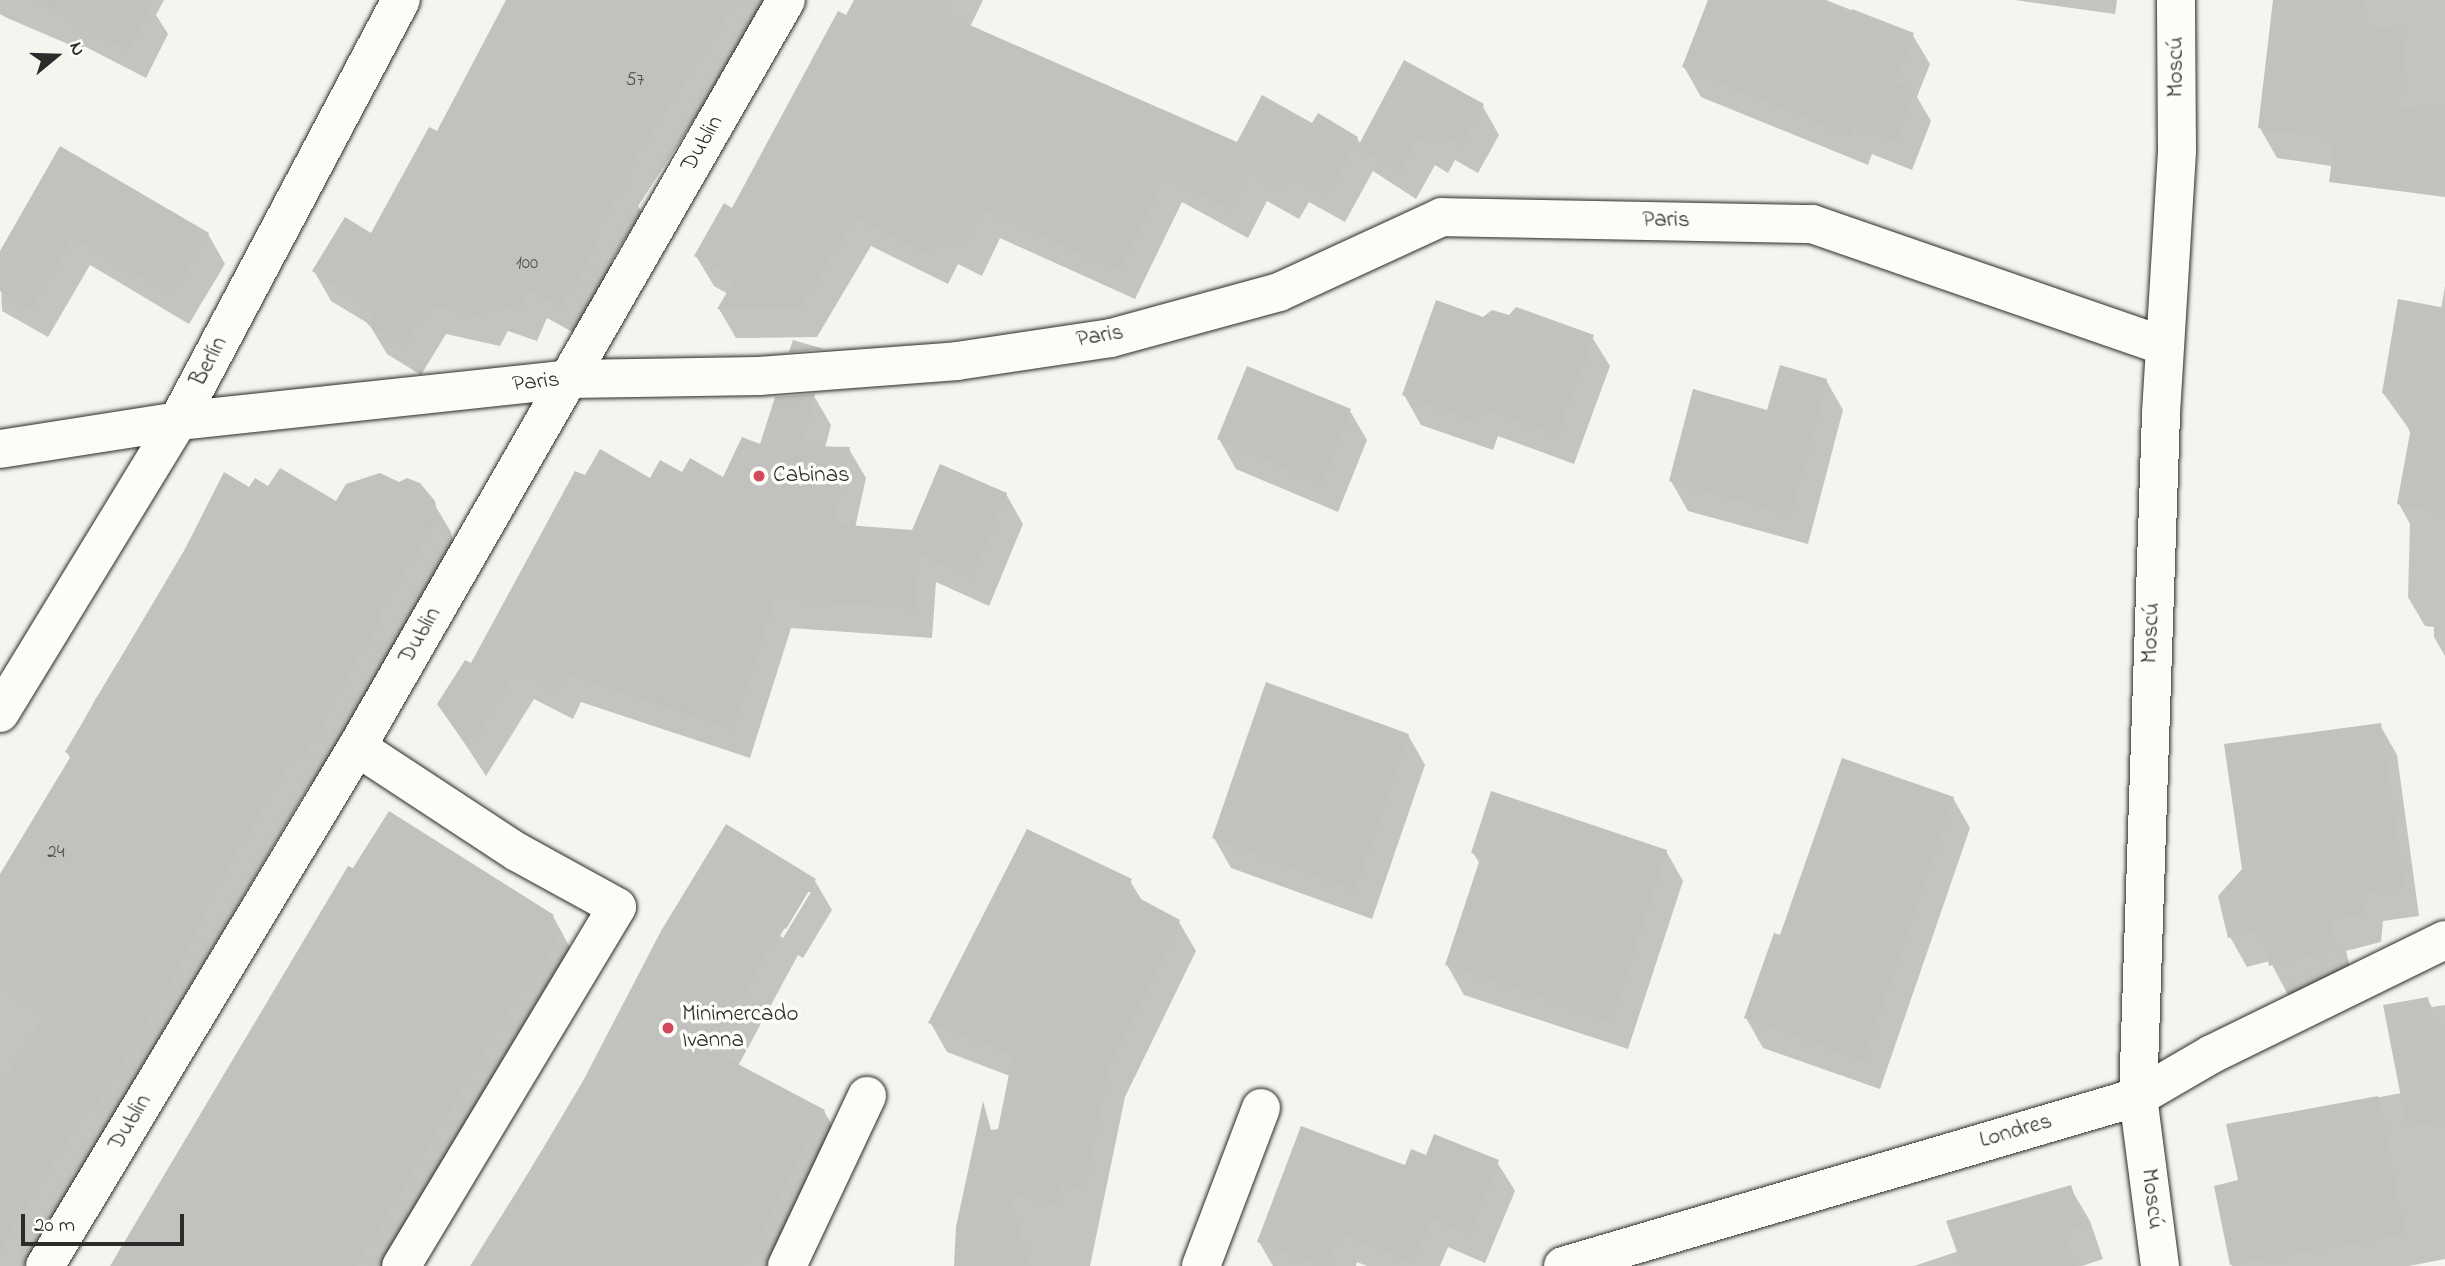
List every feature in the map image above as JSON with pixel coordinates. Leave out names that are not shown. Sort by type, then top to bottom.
[{"type":"street","name":"Berlín","points":[[0,713],[178,421],[401,0]]},
{"type":"street","name":"Dublin","points":[[44,1266],[357,747],[786,0]]},
{"type":"street","name":"Moscú","points":[[2160,1266],[2138,1097],[2164,346],[2177,151],[2176,0]]},
{"type":"street","name":"Paris","points":[[0,449],[178,421],[568,379],[760,376],[957,361],[1111,338],[1279,292],[1442,217],[1812,224],[2164,346]]},
{"type":"street","points":[[357,747],[517,852],[617,907],[401,1266]]},
{"type":"street","name":"Londres","points":[[1563,1266],[2138,1097],[2212,1054],[2445,940]]},
{"type":"street","points":[[787,1266],[867,1096]]},
{"type":"street","points":[[1201,1266],[1261,1108]]},
{"type":"building","points":[[33,0],[153,0],[128,49]]},
{"type":"building","points":[[506,0],[738,0],[621,178],[626,182],[593,235],[600,239],[561,307],[530,289],[520,312],[491,302],[483,317],[429,305],[404,346],[367,324],[376,310],[312,271],[345,217],[371,233],[429,127],[437,131]]},
{"type":"building","points":[[854,0],[946,0],[940,12],[1237,142],[1262,95],[1312,123],[1318,113],[1358,137],[1327,193],[1291,173],[1282,190],[1250,172],[1230,210],[1165,174],[1118,270],[983,209],[965,247],[940,235],[931,255],[854,217],[800,308],[717,309],[735,279],[694,256],[724,203],[732,208],[838,11],[846,15]]},
{"type":"building","points":[[1708,0],[1813,0],[1850,14],[1852,9],[1914,33],[1895,82],[1915,90],[1895,141],[1855,125],[1851,136],[1682,67]]},
{"type":"building","points":[[2273,0],[2363,0],[2360,25],[2407,31],[2398,108],[2445,112],[2445,197],[2329,182],[2335,138],[2258,128]]},
{"type":"building","points":[[1404,60],[1484,104],[1461,145],[1438,131],[1431,144],[1417,137],[1399,171],[1357,148]]},
{"type":"building","points":[[60,146],[209,233],[172,295],[73,237],[31,309],[0,291],[0,251]]},
{"type":"building","points":[[2398,299],[2445,308],[2445,514],[2397,504],[2410,433],[2396,395],[2382,393]]},
{"type":"building","points":[[1436,300],[1483,317],[1492,310],[1509,315],[1516,307],[1594,335],[1557,435],[1481,408],[1476,422],[1402,395]]},
{"type":"building","points":[[793,340],[824,349],[789,352]]},
{"type":"building","points":[[1780,365],[1827,379],[1791,515],[1669,481],[1693,389],[1767,410]]},
{"type":"building","points":[[1247,366],[1351,409],[1321,483],[1217,439]]},
{"type":"building","points":[[815,394],[802,446],[850,447],[833,524],[912,530],[940,464],[1007,493],[972,577],[919,554],[916,609],[775,598],[733,729],[564,673],[556,691],[517,670],[468,748],[437,704],[465,660],[471,663],[575,471],[585,475],[600,449],[650,478],[660,460],[682,472],[690,458],[723,477],[742,437],[760,444],[775,397]]},
{"type":"building","points":[[280,468],[336,501],[346,484],[380,473],[399,482],[407,478],[420,483],[435,501],[438,518],[379,612],[383,615],[325,714],[328,716],[301,759],[294,755],[204,908],[208,910],[154,1011],[93,1111],[87,1108],[0,1249],[0,1085],[46,1014],[0,986],[0,874],[71,756],[65,752],[185,549],[224,472],[249,487],[255,478],[268,486]]},
{"type":"building","points":[[1266,682],[1409,734],[1355,890],[1212,838]]},
{"type":"building","points":[[2381,723],[2404,887],[2367,892],[2365,913],[2330,921],[2337,949],[2269,966],[2261,929],[2228,938],[2218,896],[2242,869],[2224,744]]},
{"type":"building","points":[[1842,758],[1954,797],[1863,1060],[1744,1018],[1774,933],[1780,935]]},
{"type":"building","points":[[1491,791],[1667,850],[1611,1021],[1445,965],[1481,856],[1471,853]]},
{"type":"building","points":[[389,811],[554,915],[549,923],[562,932],[534,978],[530,975],[356,1266],[110,1266],[348,866],[353,868]]},
{"type":"building","points":[[726,824],[816,879],[786,929],[781,926],[713,1051],[825,1110],[743,1266],[473,1266],[583,1081],[661,931]]},
{"type":"building","points":[[1027,829],[1132,879],[1126,891],[1180,920],[1109,1067],[1084,1190],[1060,1184],[1056,1204],[1010,1195],[1030,1266],[954,1266],[956,1227],[983,1101],[991,1130],[998,1129],[1013,1054],[928,1023]]},
{"type":"building","points":[[2428,997],[2434,1027],[2445,1025],[2445,1120],[2407,1128],[2383,1005]]},
{"type":"building","points":[[2378,1096],[2405,1234],[2230,1265],[2214,1186],[2238,1180],[2226,1124]]},
{"type":"building","points":[[1301,1126],[1405,1165],[1411,1149],[1426,1155],[1434,1134],[1499,1160],[1469,1234],[1431,1218],[1413,1263],[1340,1233],[1328,1266],[1322,1266],[1257,1242]]},
{"type":"building","points":[[2071,1185],[2084,1225],[2063,1232],[2075,1266],[1962,1266],[1946,1221]]},
{"type":"place","name":"Cabinas","points":[[759,476]]},
{"type":"place","name":"Minimercado Ivanna","points":[[668,1028]]}]
